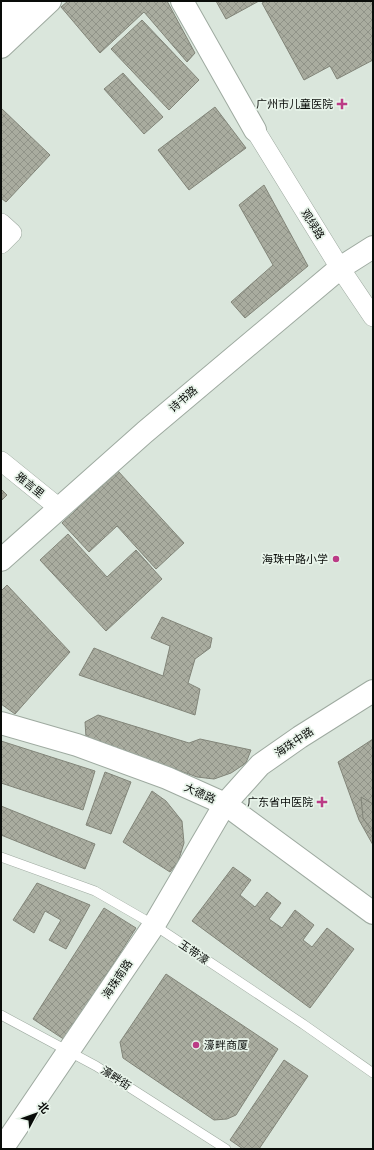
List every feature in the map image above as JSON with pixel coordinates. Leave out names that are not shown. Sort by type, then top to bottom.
[{"type":"street","points":[[1,6],[6,1]]},
{"type":"street","points":[[1,25],[26,1]]},
{"type":"street","points":[[1,48],[50,1]]},
{"type":"street","points":[[182,1],[255,130]]},
{"type":"street","name":"观绿路","points":[[255,130],[340,268],[373,317]]},
{"type":"street","points":[[1,223],[12,234],[1,244]]},
{"type":"street","name":"诗书路","points":[[1,560],[145,432],[340,268],[373,247]]},
{"type":"street","name":"雅言里","points":[[1,461],[59,508]]},
{"type":"street","name":"海珠中路","points":[[225,804],[260,765],[300,737],[373,691]]},
{"type":"street","name":"大德路","points":[[1,724],[92,751],[167,778],[225,804],[373,913]]},
{"type":"street","name":"海珠南路","points":[[2,1149],[154,925],[225,804]]},
{"type":"lane","name":"玉带濠","points":[[1,857],[95,891],[154,925],[373,1073]]},
{"type":"lane","name":"濠畔街","points":[[1,1015],[96,1066],[226,1149]]},
{"type":"building","points":[[68,1],[167,1],[195,53],[187,62],[144,12],[100,53],[61,7]]},
{"type":"building","points":[[216,1],[259,1],[226,19]]},
{"type":"building","points":[[266,1],[373,1],[373,60],[337,79],[330,66],[304,80],[262,3]]},
{"type":"building","points":[[142,20],[199,80],[169,110],[111,49]]},
{"type":"building","points":[[123,73],[163,117],[144,134],[104,89]]},
{"type":"building","points":[[215,107],[246,148],[189,190],[158,150]]},
{"type":"building","points":[[1,108],[50,155],[6,202],[1,198]]},
{"type":"building","points":[[264,185],[308,266],[245,318],[231,302],[273,265],[239,205]]},
{"type":"building","points":[[118,471],[184,543],[156,569],[117,526],[89,552],[62,523]]},
{"type":"building","points":[[1,489],[7,495],[1,501]]},
{"type":"building","points":[[68,534],[107,577],[136,550],[162,579],[106,631],[40,560]]},
{"type":"building","points":[[7,585],[70,652],[15,714],[1,704],[1,591]]},
{"type":"building","points":[[162,617],[212,638],[210,648],[195,659],[188,683],[200,689],[195,715],[79,675],[94,648],[163,676],[170,646],[151,638]]},
{"type":"building","points":[[98,715],[189,743],[200,739],[251,750],[246,763],[231,773],[214,779],[197,777],[86,737],[85,722]]},
{"type":"building","points":[[373,739],[373,845],[359,820],[338,762]]},
{"type":"building","points":[[1,741],[95,771],[83,810],[1,783]]},
{"type":"building","points":[[105,772],[131,782],[111,834],[86,825]]},
{"type":"building","points":[[152,791],[166,801],[182,821],[184,843],[178,862],[170,872],[123,842]]},
{"type":"building","points":[[361,797],[373,804],[373,833],[363,818]]},
{"type":"building","points":[[1,806],[95,844],[85,869],[1,835]]},
{"type":"building","points":[[233,867],[251,880],[240,895],[255,907],[267,892],[281,903],[269,919],[282,928],[295,910],[314,925],[303,940],[312,947],[327,928],[354,949],[310,1008],[192,921]]},
{"type":"building","points":[[37,883],[90,905],[66,949],[49,940],[61,920],[45,911],[34,933],[13,920]]},
{"type":"building","points":[[104,908],[136,928],[65,1040],[33,1019]]},
{"type":"building","name":"濠畔商厦","points":[[166,974],[278,1049],[236,1115],[227,1119],[214,1120],[123,1058],[120,1042]]},
{"type":"building","points":[[284,1060],[308,1076],[259,1149],[243,1149],[230,1140]]},
{"type":"place","name":"广州市儿童医院","points":[[342,104]]},
{"type":"place","name":"海珠中路小学","points":[[336,559]]},
{"type":"place","name":"广东省中医院","points":[[322,802]]},
{"type":"place","name":"濠畔商厦","points":[[196,1045]]}]
